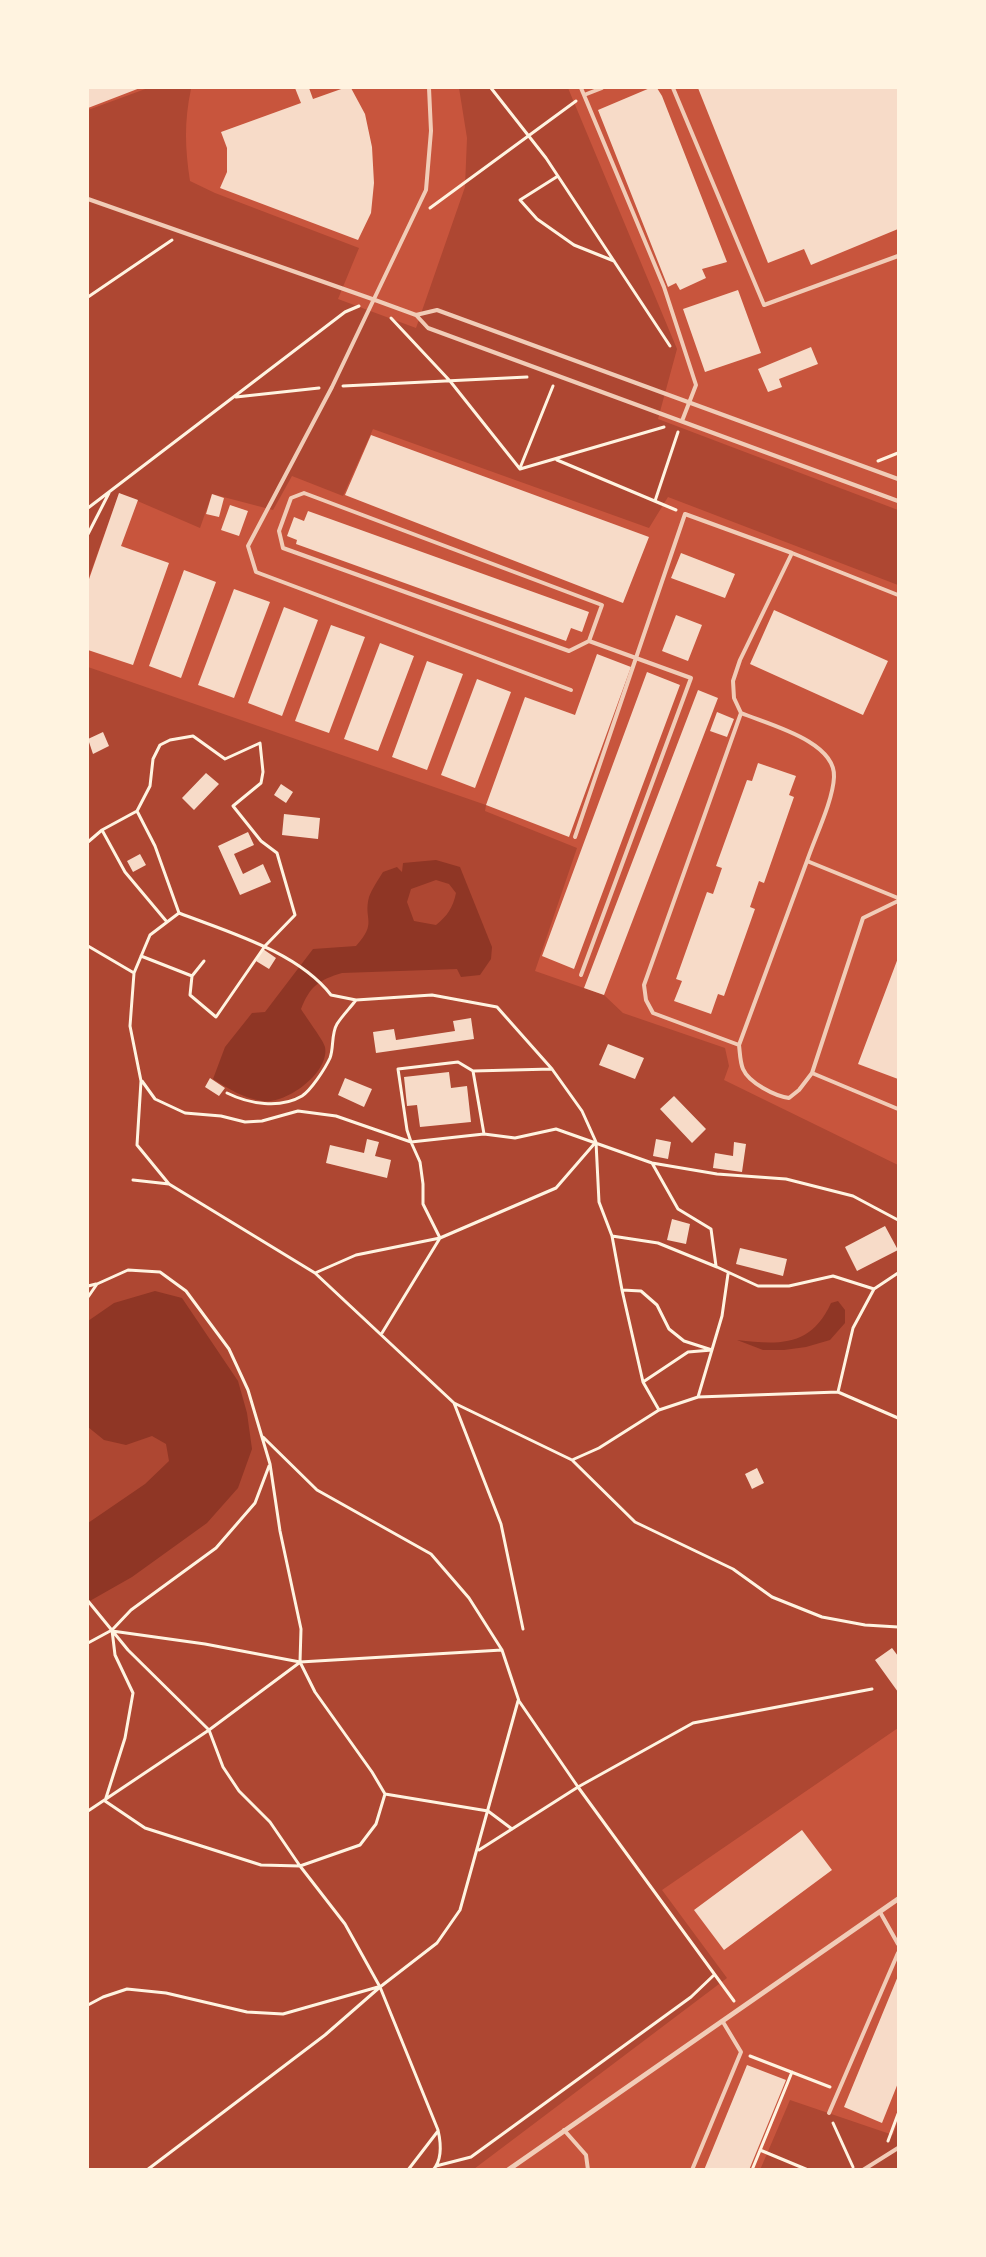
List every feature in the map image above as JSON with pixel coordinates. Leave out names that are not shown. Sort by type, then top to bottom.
[{"type":"street","points":[[508,2170],[898,1899]]},
{"type":"lane","points":[[429,88],[431,131],[426,190],[332,387],[248,546],[256,572],[571,690]]},
{"type":"lane","points":[[581,88],[664,287],[696,385],[682,422]]},
{"type":"lane","points":[[584,95],[602,88]]},
{"type":"lane","points":[[673,88],[764,306],[898,256]]},
{"type":"lane","points":[[88,199],[416,315],[428,328],[898,501]]},
{"type":"lane","points":[[416,315],[437,310],[898,479]]},
{"type":"lane","points":[[581,975],[691,678],[590,642],[569,651],[283,548],[279,531],[291,498],[304,493],[602,605],[590,642]]},
{"type":"lane","points":[[576,837],[685,514],[792,553],[898,595]]},
{"type":"lane","points":[[792,553],[740,660],[733,681],[734,698],[741,713],[810,741],[832,761],[835,774],[833,789],[740,1045],[742,1067],[747,1076],[779,1097],[790,1098],[799,1090],[812,1074],[863,918],[898,900]]},
{"type":"lane","points":[[740,1045],[653,1012],[646,1000],[644,985],[741,713]]},
{"type":"lane","points":[[807,861],[898,900]]},
{"type":"lane","points":[[812,1074],[898,1109]]},
{"type":"lane","points":[[880,1912],[898,1944]]},
{"type":"lane","points":[[829,2113],[898,1953]]},
{"type":"lane","points":[[692,2170],[742,2052],[723,2022]]},
{"type":"lane","points":[[564,2130],[586,2155],[588,2170]]},
{"type":"lane","points":[[863,2170],[898,2148]]},
{"type":"path","points":[[491,88],[558,176],[674,352]]},
{"type":"path","points":[[411,221],[584,95]]},
{"type":"path","points":[[558,176],[520,200],[537,219],[574,245],[614,261]]},
{"type":"path","points":[[88,297],[183,233]]},
{"type":"path","points":[[88,508],[345,312],[375,300],[450,381],[520,469]]},
{"type":"path","points":[[520,469],[557,375]]},
{"type":"path","points":[[234,397],[332,387],[528,377]]},
{"type":"path","points":[[520,469],[682,422]]},
{"type":"path","points":[[655,501],[682,422]]},
{"type":"path","points":[[556,460],[685,514]]},
{"type":"path","points":[[88,534],[109,493]]},
{"type":"path","points":[[88,842],[102,830],[137,811],[150,786],[152,759],[160,744],[170,740],[193,736],[225,759],[260,743],[263,772],[261,783],[232,806],[261,841],[277,854],[295,915],[265,946],[216,1017],[190,996],[192,976],[204,961]]},
{"type":"path","points":[[137,811],[155,846],[179,912],[265,946],[323,985],[331,996],[356,1000],[432,995],[497,1007],[552,1069],[582,1111],[596,1142],[599,1202],[612,1236],[643,1382],[659,1410]]},
{"type":"path","points":[[102,830],[125,872],[167,922]]},
{"type":"path","points":[[179,912],[150,936],[141,956],[134,973],[130,1026],[141,1081],[137,1145],[168,1184],[315,1273],[382,1333],[454,1403],[572,1460],[635,1522],[733,1569],[772,1597],[822,1616],[865,1625],[898,1627]]},
{"type":"path","points":[[88,946],[134,973]]},
{"type":"path","points":[[141,956],[192,976]]},
{"type":"path","points":[[227,1093],[253,1102],[266,1104],[287,1101],[302,1095],[320,1076],[330,1057],[336,1026],[356,1000]]},
{"type":"path","points":[[440,1238],[423,1204],[420,1162],[407,1130],[398,1069],[458,1062],[473,1071],[552,1069]]},
{"type":"path","points":[[473,1071],[484,1134]]},
{"type":"path","points":[[141,1081],[155,1099],[185,1113],[220,1116],[245,1122],[262,1121],[298,1111],[336,1116],[411,1142],[484,1134],[515,1138],[556,1129],[652,1163],[717,1174],[786,1179],[853,1196],[898,1220]]},
{"type":"path","points":[[315,1273],[356,1255],[440,1238],[556,1188],[596,1142]]},
{"type":"path","points":[[652,1163],[678,1209],[711,1229],[716,1266]]},
{"type":"path","points":[[133,1180],[168,1184]]},
{"type":"path","points":[[612,1236],[658,1243],[716,1266],[728,1274],[758,1286],[789,1286],[833,1276],[874,1288]]},
{"type":"path","points":[[382,1333],[440,1238]]},
{"type":"path","points":[[88,1286],[128,1270],[160,1272],[186,1291],[229,1349],[248,1390],[270,1464],[280,1531],[301,1629],[300,1662],[315,1692],[372,1772],[385,1794],[376,1824],[360,1845],[300,1866],[261,1865],[145,1828],[105,1801]]},
{"type":"path","points":[[838,1392],[852,1328],[874,1288],[898,1273]]},
{"type":"path","points":[[698,1398],[722,1316],[728,1274]]},
{"type":"path","points":[[88,1297],[97,1284]]},
{"type":"path","points":[[622,1290],[641,1291],[657,1305],[669,1329],[684,1341],[712,1350]]},
{"type":"path","points":[[643,1382],[688,1352],[712,1350]]},
{"type":"path","points":[[572,1460],[599,1448],[659,1410],[698,1398],[838,1392],[898,1418]]},
{"type":"path","points":[[454,1403],[501,1524],[524,1629]]},
{"type":"path","points":[[262,1435],[317,1490],[431,1554],[468,1598],[502,1650],[518,1701],[740,2010]]},
{"type":"path","points":[[88,1642],[112,1630],[131,1610],[216,1548],[255,1503],[270,1464]]},
{"type":"path","points":[[88,1600],[101,1619],[128,1650],[210,1730],[223,1767],[239,1791],[270,1822],[300,1866],[345,1924],[380,1987],[438,2130],[442,2148],[434,2168]]},
{"type":"path","points":[[112,1630],[205,1644],[300,1662],[502,1650]]},
{"type":"path","points":[[105,1801],[125,1738],[133,1693],[115,1655],[112,1630]]},
{"type":"path","points":[[88,1810],[105,1801],[210,1730],[300,1662]]},
{"type":"path","points":[[478,1850],[578,1787],[693,1723],[872,1689]]},
{"type":"path","points":[[147,2170],[325,2035],[380,1987],[437,1943],[460,1910],[518,1701]]},
{"type":"path","points":[[385,1794],[488,1811],[512,1829]]},
{"type":"path","points":[[434,2168],[471,2157],[684,2002],[714,1974]]},
{"type":"path","points":[[88,2005],[103,1996],[127,1989],[166,1993],[247,2012],[283,2014],[380,1987]]},
{"type":"path","points":[[742,2052],[838,2090]]},
{"type":"path","points":[[752,2170],[792,2072]]},
{"type":"path","points":[[829,2113],[854,2170]]},
{"type":"path","points":[[881,2159],[898,2114]]},
{"type":"path","points":[[408,2170],[438,2130]]},
{"type":"path","points":[[760,2150],[808,2170]]},
{"type":"shaded area","points":[[148,88],[191,89],[186,135],[190,181],[215,193],[359,248],[338,299],[416,328],[465,187],[467,138],[459,88],[568,88],[677,349],[658,419],[898,510],[898,585],[668,497],[649,528],[373,429],[343,496],[292,476],[273,510],[212,494],[200,528],[119,493],[88,580],[88,110]]},
{"type":"shaded area","points":[[88,667],[486,805],[485,811],[577,848],[535,971],[604,995],[623,1013],[725,1048],[729,1066],[724,1080],[898,1165],[898,1728],[662,1890],[727,1978],[474,2169],[88,2170]]},
{"type":"shaded area","points":[[436,860],[460,867],[492,947],[491,959],[480,975],[461,977],[457,969],[342,973],[321,981],[312,989],[301,1009],[325,1047],[325,1057],[313,1077],[293,1093],[272,1101],[255,1100],[231,1090],[213,1079],[225,1047],[252,1013],[265,1012],[313,949],[356,946],[363,938],[368,926],[369,897],[373,888],[383,872],[397,867],[402,872],[403,863]],"holes":[[[436,880],[449,884],[456,893],[449,911],[443,918],[436,925],[414,921],[407,902],[411,889]]]},
{"type":"shaded area","points":[[155,1291],[182,1298],[238,1381],[247,1413],[252,1449],[238,1488],[207,1523],[132,1577],[88,1602],[88,1523],[145,1484],[169,1461],[166,1444],[152,1436],[126,1445],[104,1440],[88,1427],[88,1321],[114,1303]]},
{"type":"shaded area","points":[[838,1301],[845,1310],[845,1323],[830,1340],[806,1347],[763,1350],[737,1340],[767,1343],[792,1340],[814,1328],[831,1303]]},
{"type":"shaded area","points":[[790,2100],[893,2135],[898,2121],[898,2169],[760,2170]]},
{"type":"building","points":[[88,88],[140,88],[88,108]]},
{"type":"building","points":[[295,88],[309,88],[313,99],[344,88],[351,88],[365,114],[372,147],[374,183],[371,213],[358,240],[220,188],[227,172],[227,148],[221,132],[301,103]]},
{"type":"building","points":[[650,88],[657,88],[662,96],[727,262],[702,269],[706,278],[680,290],[676,283],[668,287],[598,110]]},
{"type":"building","points":[[698,88],[898,88],[898,229],[811,265],[804,249],[768,263]]},
{"type":"building","points":[[738,290],[761,353],[705,372],[683,309]]},
{"type":"building","points":[[811,347],[818,364],[779,379],[782,387],[768,392],[758,369]]},
{"type":"building","points":[[371,435],[649,537],[623,603],[345,495]]},
{"type":"building","points":[[119,493],[138,500],[121,546],[169,563],[133,665],[88,650],[88,582]]},
{"type":"building","points":[[212,494],[224,498],[219,517],[206,514]]},
{"type":"building","points":[[230,505],[248,511],[239,536],[221,530]]},
{"type":"building","points":[[308,511],[589,612],[582,632],[571,628],[566,641],[296,544],[297,540],[287,536],[294,517],[304,521]]},
{"type":"building","points":[[681,553],[735,574],[725,598],[671,578]]},
{"type":"building","points":[[184,570],[216,582],[181,678],[149,666]]},
{"type":"building","points":[[234,589],[270,602],[234,698],[198,685]]},
{"type":"building","points":[[284,607],[318,620],[282,716],[248,703]]},
{"type":"building","points":[[774,610],[888,661],[863,715],[750,664]]},
{"type":"building","points":[[676,615],[702,625],[688,661],[662,651]]},
{"type":"building","points":[[331,625],[365,637],[329,733],[295,721]]},
{"type":"building","points":[[380,643],[414,656],[378,751],[344,739]]},
{"type":"building","points":[[597,654],[631,667],[569,837],[486,805],[525,697],[575,715]]},
{"type":"building","points":[[427,661],[463,674],[427,770],[392,757]]},
{"type":"building","points":[[647,672],[680,685],[574,969],[542,956]]},
{"type":"building","points":[[477,679],[511,692],[475,788],[441,775]]},
{"type":"building","points":[[698,690],[718,698],[604,995],[584,988]]},
{"type":"building","points":[[717,712],[734,719],[727,737],[710,731]]},
{"type":"building","points":[[103,732],[109,746],[93,754],[88,739]]},
{"type":"building","points":[[758,763],[796,776],[789,795],[794,797],[764,883],[759,881],[750,907],[755,909],[724,996],[718,994],[711,1014],[674,1001],[682,981],[676,979],[707,892],[713,894],[722,868],[716,866],[747,780],[752,781]]},
{"type":"building","points":[[206,773],[219,784],[194,810],[182,798]]},
{"type":"building","points":[[281,784],[293,792],[286,803],[274,795]]},
{"type":"building","points":[[284,814],[320,818],[318,839],[282,835]]},
{"type":"building","points":[[248,832],[254,845],[234,854],[243,874],[263,864],[271,882],[240,895],[218,846]]},
{"type":"building","points":[[140,854],[146,865],[133,872],[127,861]]},
{"type":"building","points":[[263,949],[276,958],[269,969],[256,961]]},
{"type":"building","points":[[898,958],[898,1079],[858,1064]]},
{"type":"building","points":[[471,1018],[474,1039],[376,1053],[373,1032],[394,1029],[396,1040],[455,1031],[453,1021]]},
{"type":"building","points":[[608,1044],[644,1058],[635,1079],[599,1065]]},
{"type":"building","points":[[449,1072],[451,1088],[467,1086],[471,1122],[420,1127],[417,1105],[407,1106],[404,1077]]},
{"type":"building","points":[[210,1078],[225,1088],[219,1096],[205,1087]]},
{"type":"building","points":[[345,1078],[372,1089],[364,1107],[338,1095]]},
{"type":"building","points":[[674,1096],[706,1129],[692,1143],[660,1109]]},
{"type":"building","points":[[367,1139],[379,1142],[375,1156],[391,1160],[387,1178],[326,1163],[330,1145],[364,1153]]},
{"type":"building","points":[[656,1139],[671,1142],[668,1159],[653,1156]]},
{"type":"building","points":[[734,1142],[746,1144],[742,1172],[713,1168],[715,1153],[733,1156]]},
{"type":"building","points":[[672,1219],[690,1224],[686,1244],[667,1240]]},
{"type":"building","points":[[885,1226],[898,1250],[857,1271],[845,1247]]},
{"type":"building","points":[[740,1248],[787,1259],[783,1276],[736,1264]]},
{"type":"building","points":[[757,1468],[764,1483],[752,1489],[745,1474]]},
{"type":"building","points":[[892,1648],[898,1656],[898,1692],[875,1660]]},
{"type":"building","points":[[802,1830],[832,1870],[724,1950],[694,1910]]},
{"type":"building","points":[[898,1976],[898,2083],[882,2123],[844,2107]]},
{"type":"building","points":[[747,2065],[786,2080],[749,2170],[704,2170]]}]
